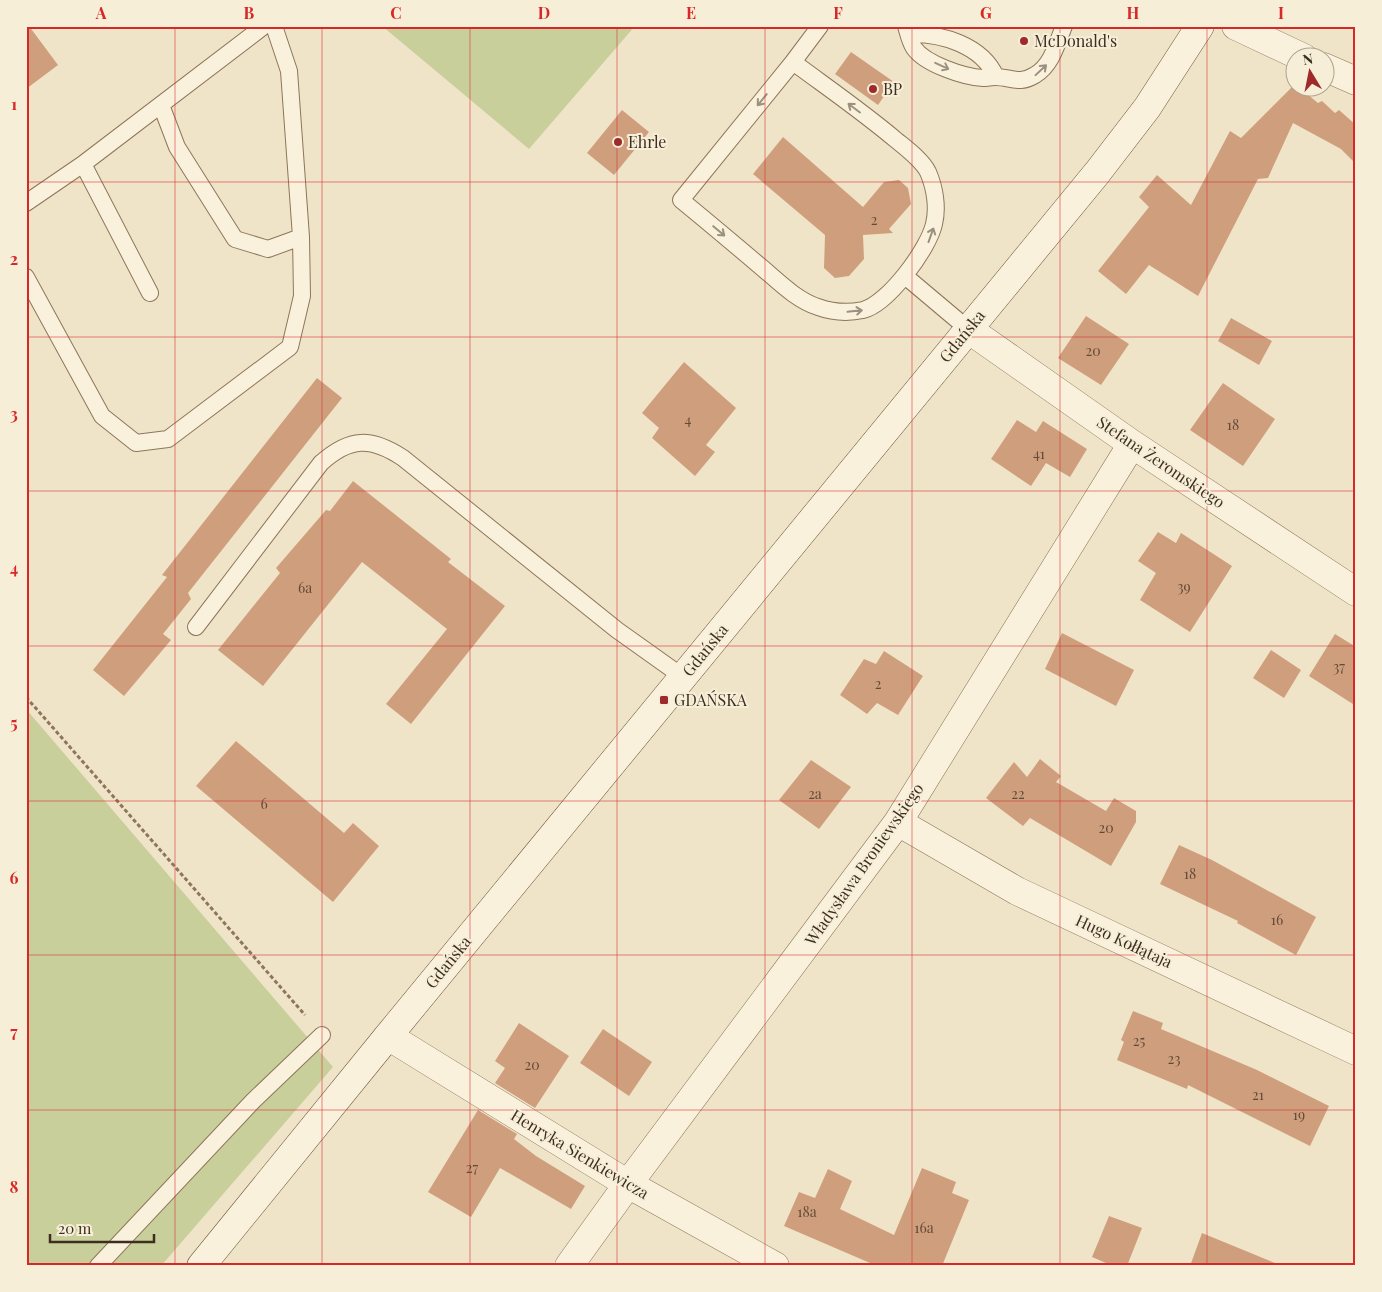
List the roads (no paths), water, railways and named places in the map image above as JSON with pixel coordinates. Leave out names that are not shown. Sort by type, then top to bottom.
[{"type":"street","name":"Gdańska","points":[[201,1266],[1097,173],[1147,108],[1200,26]]},
{"type":"street","points":[[1236,26],[1284,49]]},
{"type":"street","points":[[1334,71],[1356,81]]},
{"type":"street","name":"Stefana Żeromskiego","points":[[968,329],[1132,444],[1356,592]]},
{"type":"street","name":"Władysława Broniewskiego","points":[[569,1266],[898,822],[1132,444]]},
{"type":"street","name":"Hugo Kołłątaja","points":[[898,822],[1017,891],[1356,1051]]},
{"type":"street","name":"Henryka Sienkiewicza","points":[[388,1036],[628,1184],[775,1266]]},
{"type":"lane","points":[[26,203],[83,164],[264,26]]},
{"type":"lane","points":[[26,277],[102,416],[136,443],[168,439],[290,346],[302,296],[301,237],[290,70],[274,26]]},
{"type":"lane","points":[[793,62],[885,130],[909,151],[927,171],[933,188],[936,206],[934,225],[927,244],[905,276],[879,301],[865,310],[833,311],[819,308],[806,302],[795,295],[681,200],[820,26]]},
{"type":"lane","points":[[907,30],[914,48],[924,58],[947,69],[983,78],[996,77],[1010,80],[1025,80],[1037,74],[1048,63],[1064,26]]},
{"type":"lane","points":[[907,30],[946,38],[972,50],[984,58],[996,77]]},
{"type":"lane","points":[[162,105],[177,147],[235,239],[268,249],[301,237]]},
{"type":"lane","points":[[83,164],[150,293]]},
{"type":"lane","points":[[905,276],[968,329]]},
{"type":"lane","points":[[196,627],[321,463],[335,451],[352,444],[370,443],[388,448],[403,458],[617,630],[683,677]]},
{"type":"lane","points":[[98,1266],[253,1100],[322,1034]]},
{"type":"place","name":"McDonald's","points":[[1024,41]]},
{"type":"place","name":"BP","points":[[873,89]]},
{"type":"place","name":"Ehrle","points":[[618,142]]},
{"type":"place","name":"GDAŃSKA","points":[[664,700]]}]
